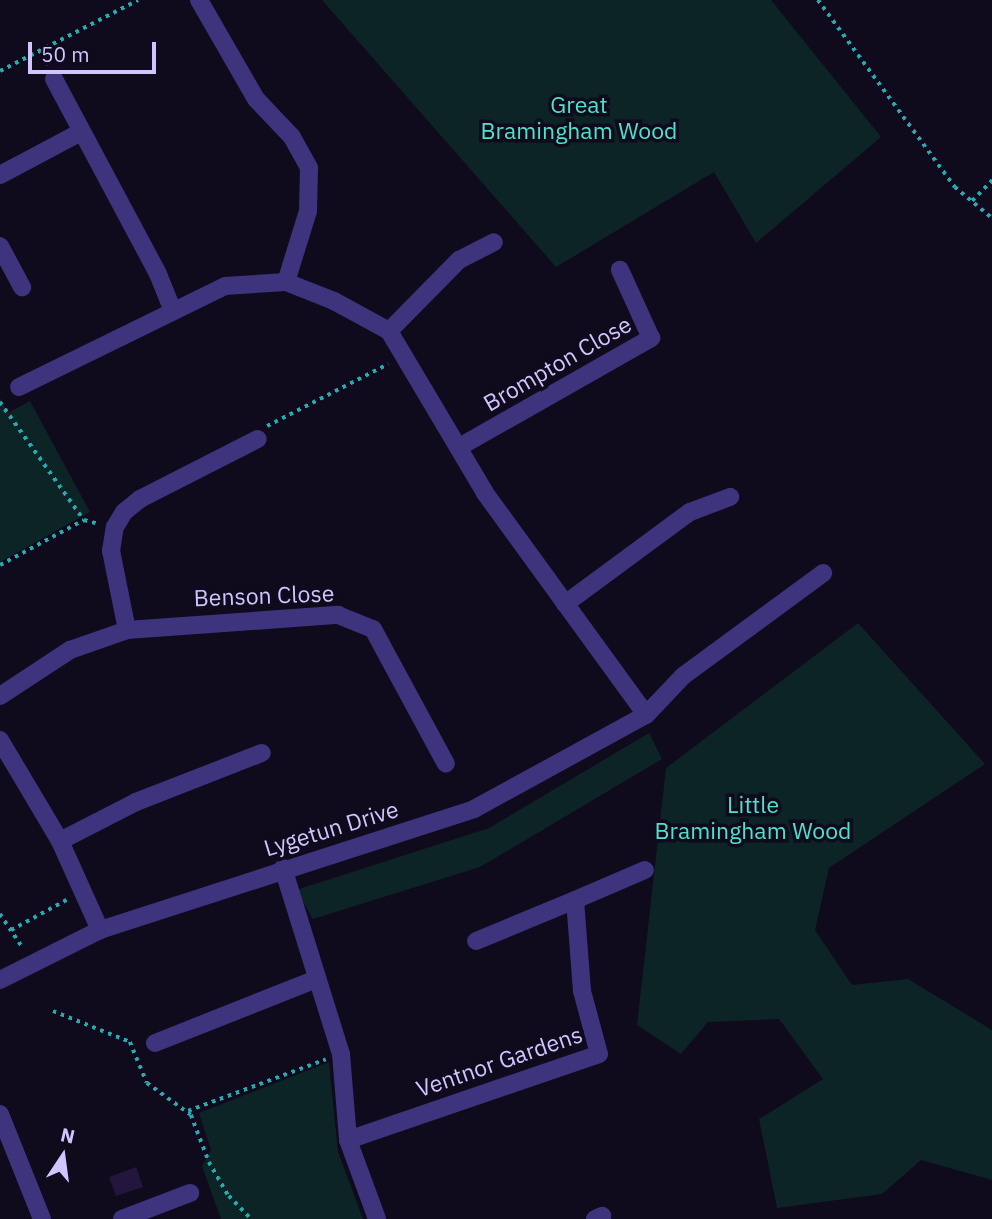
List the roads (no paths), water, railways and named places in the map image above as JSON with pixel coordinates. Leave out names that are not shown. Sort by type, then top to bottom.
[{"type":"street","points":[[199,0],[256,99],[292,138],[309,168],[308,211],[286,282]]},
{"type":"street","points":[[54,79],[79,133],[158,274],[173,312]]},
{"type":"street","points":[[0,175],[79,133]]},
{"type":"street","points":[[389,331],[459,260],[494,242]]},
{"type":"street","points":[[0,246],[22,287]]},
{"type":"street","name":"Brompton Close","points":[[461,446],[651,338],[620,270]]},
{"type":"street","points":[[19,387],[225,286],[286,282],[334,301],[389,331],[461,446],[485,493],[646,715]]},
{"type":"street","points":[[127,629],[113,574],[115,527],[140,499],[258,439]]},
{"type":"street","points":[[565,604],[690,512],[730,497]]},
{"type":"street","name":"Lygetun Drive","points":[[0,980],[100,930],[283,868],[474,809],[646,715],[665,699],[683,677],[823,573]]},
{"type":"street","name":"Benson Close","points":[[0,696],[70,650],[127,629],[338,615],[373,629],[446,764]]},
{"type":"street","points":[[0,740],[60,841],[100,930]]},
{"type":"street","points":[[60,841],[136,802],[262,753]]},
{"type":"street","points":[[283,868],[341,1054],[348,1140],[377,1219]]},
{"type":"street","points":[[476,941],[645,870]]},
{"type":"street","name":"Ventnor Gardens","points":[[348,1140],[599,1054],[582,991],[575,900]]},
{"type":"street","points":[[155,1042],[317,979]]},
{"type":"street","points":[[0,1114],[5,1141],[42,1219]]},
{"type":"street","points":[[122,1219],[190,1193]]},
{"type":"park label","name":"Great Bramingham Wood","points":[[579,117]]},
{"type":"park label","name":"Little Bramingham Wood","points":[[753,817]]}]
